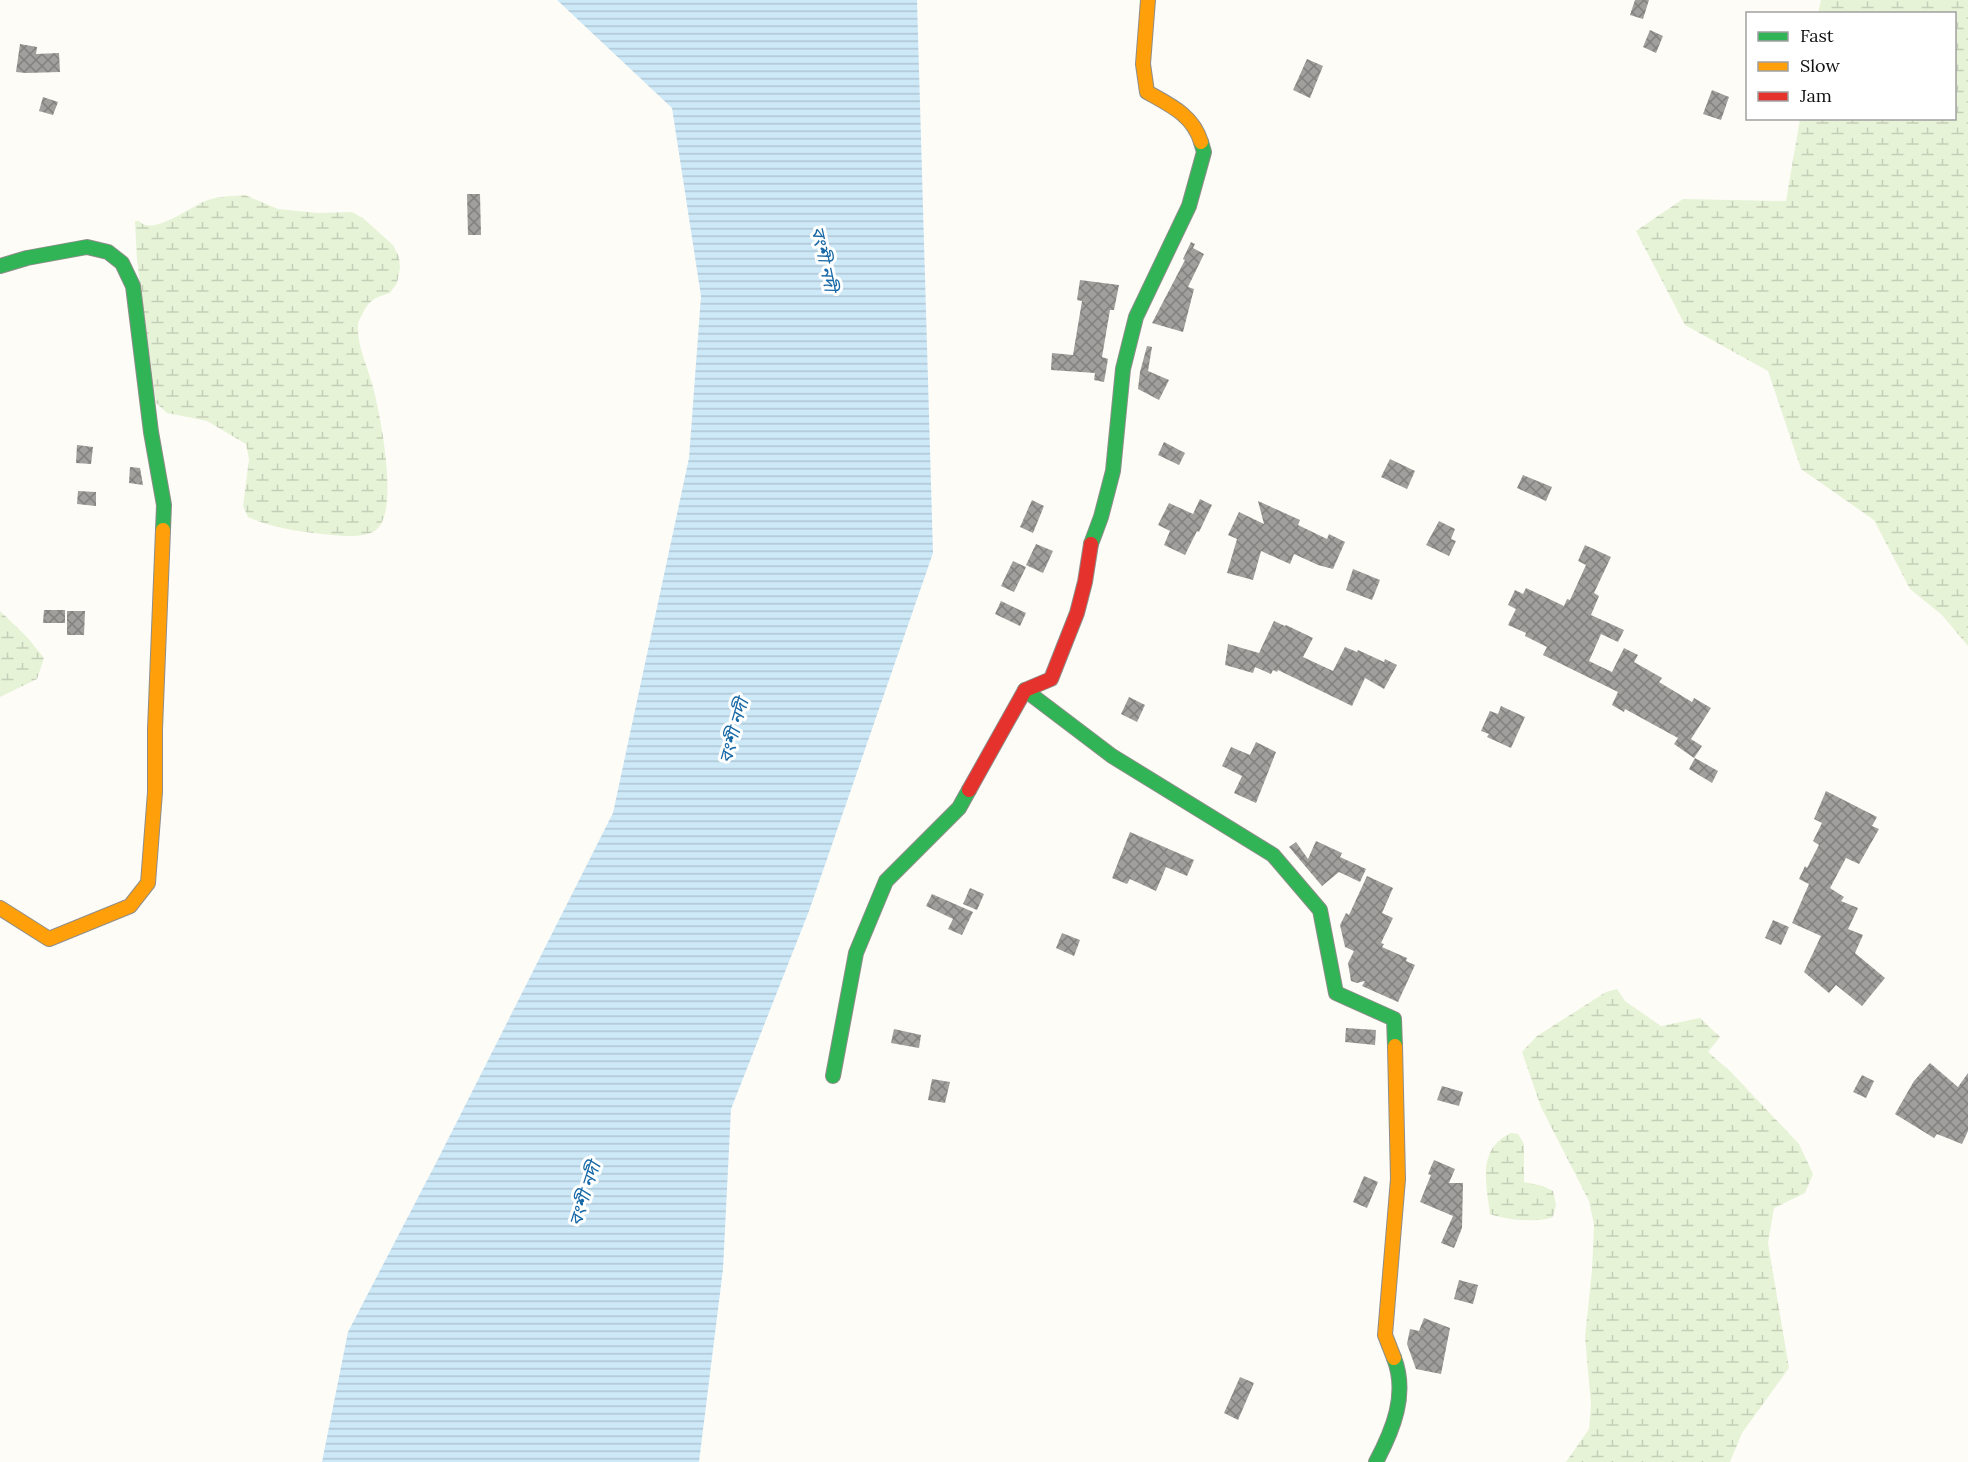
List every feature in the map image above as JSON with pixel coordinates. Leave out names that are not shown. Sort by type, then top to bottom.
[{"type":"street","points":[[833,1076],[856,953],[886,882],[959,808],[1025,690],[1051,679],[1077,613],[1085,582],[1091,542],[1101,517],[1113,471],[1123,369],[1136,317],[1189,206],[1204,152],[1198,131],[1184,114],[1148,92],[1143,64],[1148,0]]},
{"type":"street","points":[[0,267],[27,258],[87,247],[108,252],[122,263],[133,286],[151,432],[164,505],[154,729],[155,792],[148,883],[130,906],[49,939],[0,908]]},
{"type":"street","points":[[1025,690],[1112,756],[1273,855],[1320,910],[1336,993],[1394,1019],[1398,1179],[1385,1335],[1399,1371],[1399,1405],[1390,1436],[1376,1462]]},
{"type":"green space","points":[[1821,0],[1968,0],[1968,646],[1942,615],[1910,589],[1874,520],[1801,469],[1768,371],[1685,325],[1636,231],[1683,199],[1786,201],[1800,120],[1956,120],[1956,12],[1818,12]]},
{"type":"green space","points":[[245,195],[278,209],[318,213],[352,212],[364,219],[393,245],[399,257],[400,268],[397,283],[390,293],[370,302],[358,324],[361,349],[380,418],[386,462],[387,503],[383,520],[371,533],[349,536],[310,533],[279,527],[248,517],[243,506],[249,459],[246,444],[207,421],[167,413],[156,403],[137,260],[135,221],[145,225],[163,223],[208,200]]},
{"type":"green space","points":[[0,611],[27,637],[44,658],[37,679],[0,697]]},
{"type":"green space","points":[[1617,989],[1625,1001],[1661,1026],[1700,1018],[1720,1037],[1708,1052],[1731,1072],[1799,1144],[1813,1174],[1805,1193],[1774,1208],[1768,1243],[1789,1368],[1742,1433],[1730,1462],[1566,1462],[1589,1429],[1591,1405],[1585,1337],[1594,1225],[1589,1201],[1541,1107],[1522,1052],[1537,1036],[1606,992]]},
{"type":"green space","points":[[1511,1133],[1518,1134],[1524,1144],[1524,1182],[1543,1186],[1553,1191],[1556,1205],[1553,1217],[1522,1220],[1490,1214],[1486,1179],[1488,1157],[1500,1140]]},
{"type":"water","name":"বংশী নদী","points":[[557,0],[917,0],[933,553],[809,911],[731,1109],[723,1269],[699,1462],[322,1462],[348,1332],[613,813],[689,458],[701,296],[672,108]]},
{"type":"building","points":[[1635,0],[1649,0],[1643,19],[1630,15]]},
{"type":"building","points":[[1650,30],[1663,36],[1656,53],[1643,47]]},
{"type":"building","points":[[20,44],[37,47],[36,54],[59,53],[60,72],[16,72]]},
{"type":"building","points":[[1307,59],[1323,66],[1310,98],[1293,90]]},
{"type":"building","points":[[1712,90],[1729,97],[1721,120],[1703,114]]},
{"type":"building","points":[[43,97],[58,102],[53,115],[39,111]]},
{"type":"building","points":[[467,194],[480,194],[481,235],[468,235]]},
{"type":"building","points":[[1191,242],[1195,244],[1193,248],[1204,254],[1188,287],[1194,289],[1183,332],[1152,323],[1185,260],[1183,259]]},
{"type":"building","points":[[1080,280],[1119,285],[1114,310],[1110,310],[1102,357],[1108,359],[1104,382],[1094,380],[1095,373],[1051,370],[1052,353],[1073,355],[1082,301],[1077,300]]},
{"type":"building","points":[[1147,346],[1152,347],[1148,371],[1169,380],[1159,400],[1138,389]]},
{"type":"building","points":[[1164,442],[1185,453],[1179,465],[1158,455]]},
{"type":"building","points":[[77,445],[93,447],[91,464],[76,463]]},
{"type":"building","points":[[1390,459],[1415,471],[1407,489],[1381,477]]},
{"type":"building","points":[[130,467],[140,468],[143,485],[129,483]]},
{"type":"building","points":[[1523,475],[1552,487],[1546,501],[1517,488]]},
{"type":"building","points":[[78,491],[96,492],[96,506],[77,504]]},
{"type":"building","points":[[1200,499],[1212,505],[1185,555],[1164,545],[1170,531],[1158,525],[1169,503],[1193,514]]},
{"type":"building","points":[[1032,500],[1044,506],[1033,533],[1020,527]]},
{"type":"building","points":[[1258,501],[1300,520],[1298,525],[1327,539],[1329,534],[1345,542],[1333,569],[1294,554],[1290,564],[1261,551],[1253,580],[1227,573],[1237,539],[1228,535],[1239,512],[1264,524]]},
{"type":"building","points":[[1439,521],[1455,529],[1451,539],[1456,541],[1449,556],[1426,545]]},
{"type":"building","points":[[1036,544],[1053,551],[1043,573],[1026,565]]},
{"type":"building","points":[[1585,545],[1611,557],[1594,593],[1599,596],[1591,615],[1624,630],[1618,642],[1601,634],[1589,661],[1612,672],[1624,648],[1638,655],[1634,662],[1662,678],[1659,682],[1692,702],[1694,698],[1711,708],[1691,739],[1702,746],[1694,758],[1674,744],[1678,738],[1625,709],[1624,712],[1612,705],[1618,692],[1543,655],[1547,647],[1525,636],[1526,633],[1508,625],[1516,609],[1508,605],[1515,590],[1523,594],[1526,588],[1564,606],[1567,599],[1570,600],[1586,565],[1578,561]]},
{"type":"building","points":[[1013,561],[1026,567],[1014,592],[1001,586]]},
{"type":"building","points":[[1353,569],[1380,580],[1372,600],[1346,590]]},
{"type":"building","points":[[1001,601],[1026,613],[1020,626],[995,614]]},
{"type":"building","points":[[44,610],[65,610],[65,623],[43,623]]},
{"type":"building","points":[[67,611],[85,611],[84,635],[67,635]]},
{"type":"building","points":[[1274,621],[1313,638],[1303,657],[1333,671],[1345,647],[1397,665],[1384,689],[1365,678],[1352,706],[1278,670],[1277,672],[1273,670],[1271,674],[1255,667],[1253,673],[1225,665],[1228,644],[1259,653]]},
{"type":"building","points":[[1129,697],[1145,705],[1137,722],[1121,714]]},
{"type":"building","points":[[1501,706],[1525,717],[1511,748],[1487,737],[1489,734],[1481,731],[1490,711],[1498,714]]},
{"type":"building","points":[[1256,742],[1276,752],[1256,803],[1234,793],[1242,776],[1222,766],[1231,747],[1250,755]]},
{"type":"building","points":[[1695,758],[1718,771],[1712,783],[1689,769]]},
{"type":"building","points":[[1826,791],[1877,817],[1872,826],[1879,829],[1859,864],[1846,858],[1830,888],[1844,897],[1841,901],[1858,908],[1848,929],[1863,935],[1855,953],[1885,978],[1862,1006],[1836,985],[1829,993],[1804,972],[1821,936],[1792,923],[1809,884],[1799,879],[1819,845],[1813,841],[1822,823],[1814,819]]},
{"type":"building","points":[[1130,832],[1194,860],[1187,876],[1166,867],[1156,891],[1130,879],[1127,884],[1112,878]]},
{"type":"building","points":[[1316,841],[1342,853],[1340,857],[1366,869],[1360,882],[1339,872],[1322,886],[1289,847],[1296,842],[1308,859]]},
{"type":"building","points":[[1367,876],[1393,888],[1382,913],[1393,918],[1381,943],[1384,944],[1382,947],[1407,958],[1406,961],[1415,965],[1398,1002],[1362,986],[1365,981],[1357,983],[1351,981],[1348,963],[1354,951],[1345,947],[1340,925],[1346,913],[1349,915]]},
{"type":"building","points":[[970,888],[984,894],[977,910],[963,904]]},
{"type":"building","points":[[932,894],[973,912],[962,935],[948,929],[953,919],[926,906]]},
{"type":"building","points":[[1773,920],[1789,927],[1781,945],[1765,938]]},
{"type":"building","points":[[1062,933],[1080,940],[1074,956],[1056,948]]},
{"type":"building","points":[[1346,1028],[1376,1030],[1375,1045],[1345,1042]]},
{"type":"building","points":[[894,1029],[921,1035],[919,1048],[891,1043]]},
{"type":"building","points":[[1930,1063],[1958,1087],[1968,1073],[1968,1131],[1962,1144],[1937,1134],[1934,1138],[1895,1114],[1914,1081]]},
{"type":"building","points":[[1862,1075],[1874,1081],[1866,1098],[1853,1092]]},
{"type":"building","points":[[932,1079],[950,1082],[945,1103],[928,1100]]},
{"type":"building","points":[[1442,1086],[1463,1092],[1459,1106],[1437,1100]]},
{"type":"building","points":[[1434,1160],[1455,1169],[1449,1183],[1463,1183],[1462,1228],[1454,1248],[1441,1243],[1453,1216],[1420,1202],[1431,1175],[1428,1174]]},
{"type":"building","points":[[1364,1176],[1378,1182],[1367,1208],[1353,1202]]},
{"type":"building","points":[[1459,1280],[1478,1285],[1473,1304],[1454,1299]]},
{"type":"building","points":[[1424,1318],[1450,1328],[1441,1374],[1416,1369],[1407,1344],[1410,1329],[1419,1331]]},
{"type":"building","points":[[1240,1377],[1254,1383],[1238,1420],[1224,1413]]},
{"type":"traffic: fast","points":[[1091,544],[1113,471],[1123,369],[1136,317],[1189,206],[1204,152],[1201,142]]},
{"type":"traffic: fast","points":[[0,266],[27,258],[87,247],[108,252],[122,263],[133,286],[151,432],[164,505],[163,530]]},
{"type":"traffic: fast","points":[[1025,690],[1112,756],[1273,855],[1320,910],[1336,993],[1394,1019],[1395,1046]]},
{"type":"traffic: fast","points":[[833,1076],[856,953],[886,881],[959,808],[969,790]]},
{"type":"traffic: fast","points":[[1376,1462],[1397,1411],[1399,1385],[1394,1358]]},
{"type":"traffic: slow","points":[[1148,0],[1143,64],[1147,92],[1180,112],[1192,125],[1201,142]]},
{"type":"traffic: slow","points":[[0,908],[49,939],[130,906],[148,883],[155,792],[155,729],[163,530]]},
{"type":"traffic: slow","points":[[1394,1358],[1385,1335],[1398,1179],[1395,1046]]},
{"type":"traffic: jam","points":[[969,790],[1025,690],[1051,679],[1077,613],[1091,544]]}]
